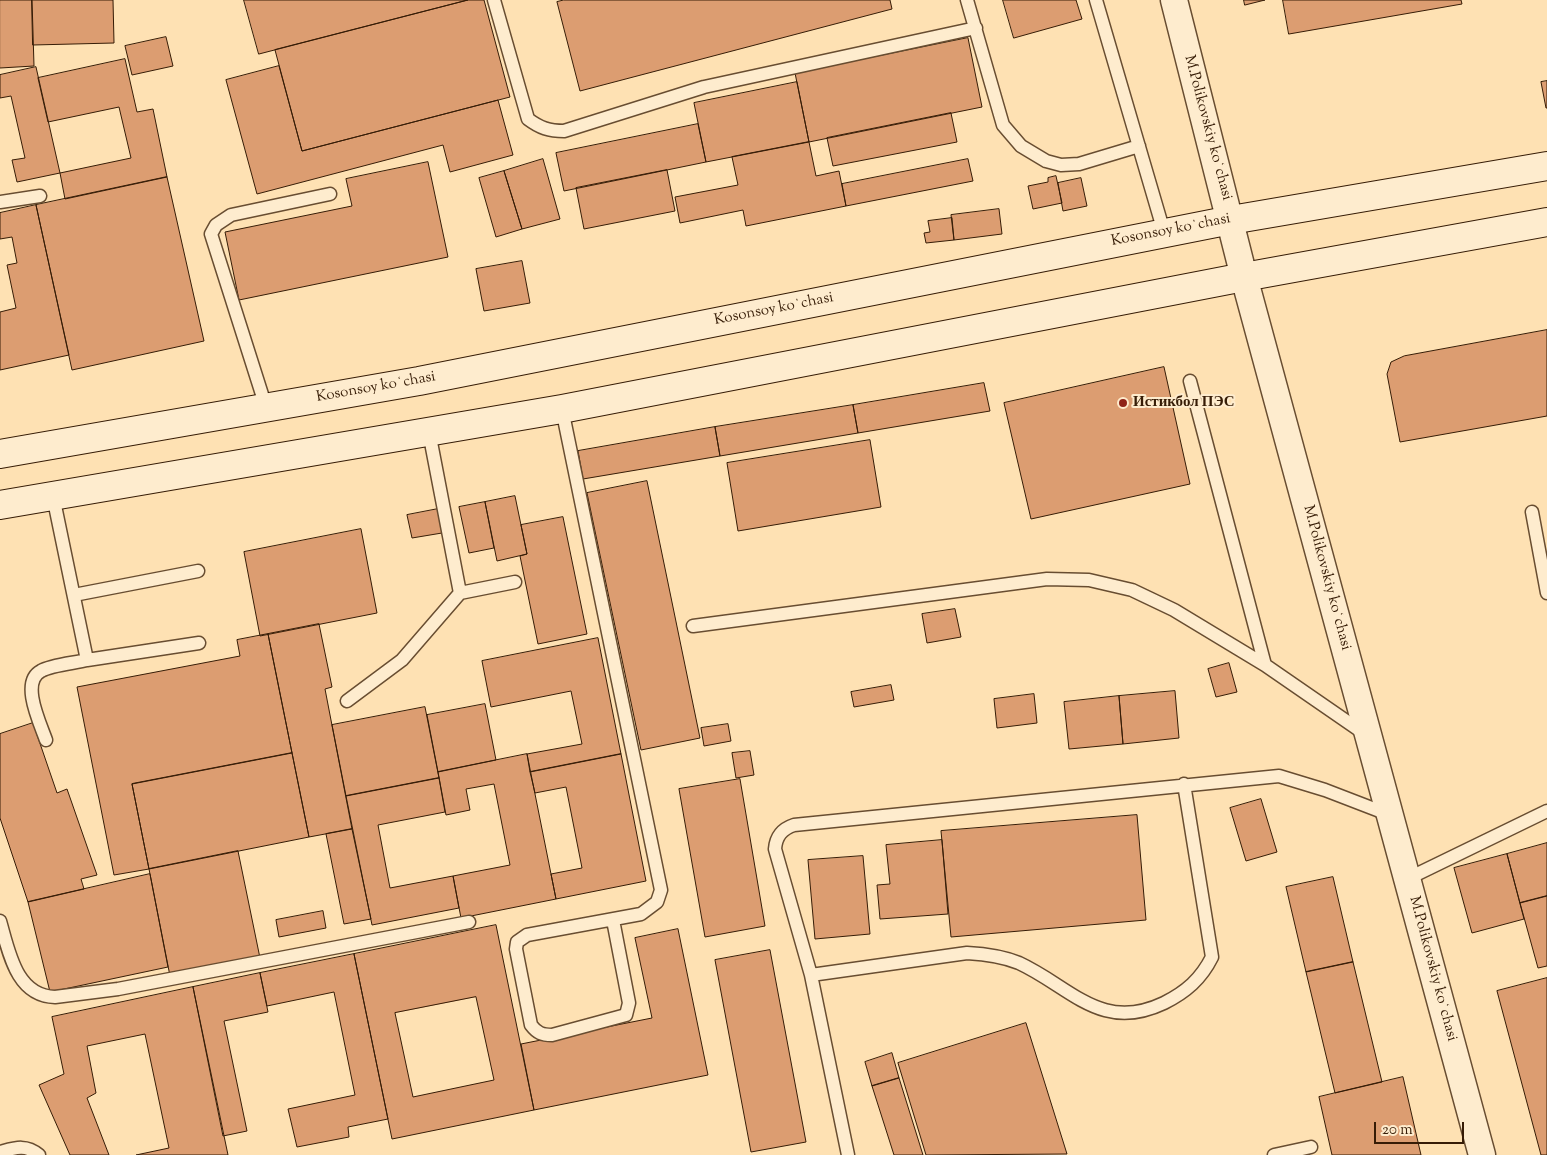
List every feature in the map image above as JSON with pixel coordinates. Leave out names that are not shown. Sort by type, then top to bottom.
[{"type":"street","name":"M.Polikovskiy koʻchasi","points":[[1174,0],[1244,277],[1482,1155]]},
{"type":"street","name":"Kosonsoy koʻchasi","points":[[0,454],[428,379],[1164,232],[1547,166]]},
{"type":"street","points":[[0,505],[562,409],[1244,277],[1547,222]]},
{"type":"lane","points":[[494,0],[528,118],[538,126],[552,131],[564,131],[704,87],[976,28]]},
{"type":"lane","points":[[967,0],[1003,125],[1021,146],[1046,161],[1061,165],[1079,164],[1139,146]]},
{"type":"lane","points":[[1096,0],[1164,232]]},
{"type":"lane","points":[[266,407],[211,234],[216,224],[231,215],[330,194]]},
{"type":"lane","points":[[0,202],[40,196]]},
{"type":"lane","points":[[1190,381],[1265,665]]},
{"type":"lane","points":[[562,409],[661,890],[657,902],[640,914],[528,935],[517,942],[516,949],[531,1025],[535,1030],[543,1035],[552,1035],[626,1015],[629,1003],[613,920]]},
{"type":"lane","points":[[429,432],[460,593]]},
{"type":"lane","points":[[53,496],[87,660]]},
{"type":"lane","points":[[1532,512],[1547,593]]},
{"type":"lane","points":[[74,595],[198,571]]},
{"type":"lane","points":[[693,626],[1047,579],[1089,580],[1132,590],[1165,606],[1265,665],[1369,737]]},
{"type":"lane","points":[[347,701],[402,660],[460,593],[515,582]]},
{"type":"lane","points":[[46,740],[31,694],[33,678],[41,671],[87,660],[199,643]]},
{"type":"lane","points":[[848,1155],[811,976],[775,850],[779,834],[787,827],[1184,784],[1279,776],[1325,790],[1390,815]]},
{"type":"lane","points":[[811,976],[967,953],[990,955],[1018,963],[1045,977],[1076,999],[1114,1014],[1152,1008],[1183,994],[1204,973],[1212,957],[1184,784]]},
{"type":"lane","points":[[1407,879],[1547,811]]},
{"type":"lane","points":[[0,921],[20,978],[36,993],[50,997],[118,989],[469,922]]},
{"type":"lane","points":[[0,1152],[20,1147],[32,1149],[39,1155]]},
{"type":"lane","points":[[1274,1155],[1311,1147]]},
{"type":"building","points":[[0,0],[32,0],[34,66],[0,68]]},
{"type":"building","points":[[32,0],[113,0],[114,43],[33,45]]},
{"type":"building","points":[[244,0],[468,0],[259,54]]},
{"type":"building","points":[[468,0],[484,0],[510,97],[302,151],[275,50]]},
{"type":"building","points":[[564,0],[890,0],[892,9],[580,91],[557,2]]},
{"type":"building","points":[[1003,0],[1076,0],[1082,19],[1014,38]]},
{"type":"building","points":[[1244,0],[1265,0],[1245,5]]},
{"type":"building","points":[[1283,0],[1461,0],[1462,4],[1289,34]]},
{"type":"building","points":[[166,37],[173,66],[132,75],[125,46]]},
{"type":"building","points":[[968,38],[982,107],[809,142],[795,73]]},
{"type":"building","points":[[125,59],[137,112],[153,109],[167,177],[65,199],[60,173],[131,158],[119,107],[48,122],[38,78]]},
{"type":"building","points":[[279,66],[302,151],[498,100],[513,155],[450,172],[443,145],[257,194],[226,80]]},
{"type":"building","points":[[36,67],[60,173],[17,182],[12,160],[25,158],[11,96],[0,98],[0,75]]},
{"type":"building","points":[[1547,81],[1547,108],[1546,108],[1541,82]]},
{"type":"building","points":[[797,82],[809,142],[706,162],[694,103]]},
{"type":"building","points":[[951,113],[957,142],[833,166],[827,138]]},
{"type":"building","points":[[698,124],[706,162],[564,191],[556,153]]},
{"type":"building","points":[[809,142],[816,176],[839,171],[846,206],[746,226],[743,210],[680,223],[675,197],[738,185],[732,157]]},
{"type":"building","points":[[543,159],[560,219],[522,229],[504,171]]},
{"type":"building","points":[[968,159],[973,181],[846,206],[842,184]]},
{"type":"building","points":[[428,162],[448,257],[239,300],[225,232],[352,206],[346,179]]},
{"type":"building","points":[[667,170],[675,211],[584,229],[576,188]]},
{"type":"building","points":[[504,171],[522,229],[496,237],[479,178]]},
{"type":"building","points":[[1056,176],[1062,203],[1033,209],[1028,186],[1048,182],[1048,178]]},
{"type":"building","points":[[167,177],[204,341],[72,370],[36,205]]},
{"type":"building","points":[[1081,178],[1087,206],[1063,211],[1058,183]]},
{"type":"building","points":[[36,205],[69,355],[0,370],[0,312],[16,308],[7,265],[17,263],[12,237],[0,239],[0,213]]},
{"type":"building","points":[[999,209],[1002,234],[954,240],[951,215]]},
{"type":"building","points":[[952,218],[954,240],[926,243],[924,233],[930,232],[928,221]]},
{"type":"building","points":[[522,261],[530,303],[484,311],[476,269]]},
{"type":"building","points":[[1547,330],[1547,416],[1400,442],[1387,374],[1391,362],[1404,356]]},
{"type":"building","points":[[1164,367],[1190,484],[1031,519],[1004,403]]},
{"type":"building","points":[[984,383],[990,411],[858,433],[853,405]]},
{"type":"building","points":[[853,405],[858,433],[720,456],[715,427]]},
{"type":"building","points":[[715,427],[720,456],[583,479],[578,451]]},
{"type":"building","points":[[870,440],[881,507],[738,531],[727,463]]},
{"type":"building","points":[[647,481],[700,738],[641,750],[587,493]]},
{"type":"building","points":[[515,496],[527,554],[497,561],[485,502]]},
{"type":"building","points":[[485,502],[494,548],[469,553],[459,507]]},
{"type":"building","points":[[438,509],[442,533],[412,538],[407,515]]},
{"type":"building","points":[[563,517],[587,634],[538,644],[520,556],[527,554],[521,525]]},
{"type":"building","points":[[361,529],[377,613],[260,636],[244,552]]},
{"type":"building","points":[[955,609],[961,637],[927,643],[922,614]]},
{"type":"building","points":[[319,624],[332,687],[325,689],[352,829],[309,837],[268,634]]},
{"type":"building","points":[[268,634],[292,753],[132,784],[149,869],[114,875],[77,687],[240,656],[237,640]]},
{"type":"building","points":[[598,638],[621,754],[530,772],[527,754],[582,744],[571,691],[491,707],[482,661]]},
{"type":"building","points":[[1229,663],[1237,692],[1216,697],[1208,669]]},
{"type":"building","points":[[891,685],[894,700],[854,707],[851,692]]},
{"type":"building","points":[[1175,691],[1179,738],[1123,744],[1119,696]]},
{"type":"building","points":[[1034,694],[1037,723],[997,728],[994,699]]},
{"type":"building","points":[[1119,696],[1123,744],[1069,749],[1064,702]]},
{"type":"building","points":[[485,704],[496,760],[438,772],[427,715]]},
{"type":"building","points":[[425,707],[439,778],[346,796],[332,725]]},
{"type":"building","points":[[33,723],[57,793],[67,789],[97,875],[81,879],[84,889],[28,902],[0,818],[0,734]]},
{"type":"building","points":[[728,724],[731,741],[704,746],[701,728]]},
{"type":"building","points":[[750,751],[754,775],[736,778],[732,753]]},
{"type":"building","points":[[292,753],[309,837],[149,869],[132,784]]},
{"type":"building","points":[[527,754],[556,899],[461,918],[453,876],[510,865],[494,784],[466,789],[470,810],[446,815],[438,772]]},
{"type":"building","points":[[621,754],[646,881],[556,899],[551,874],[582,868],[566,787],[535,793],[530,772]]},
{"type":"building","points":[[439,778],[445,812],[378,825],[390,888],[453,876],[459,908],[372,925],[346,796]]},
{"type":"building","points":[[740,779],[765,926],[705,937],[679,789]]},
{"type":"building","points":[[1261,799],[1277,852],[1246,861],[1230,808]]},
{"type":"building","points":[[1137,815],[1146,920],[951,937],[941,831]]},
{"type":"building","points":[[352,829],[371,919],[344,924],[326,834]]},
{"type":"building","points":[[942,840],[948,914],[880,919],[877,885],[890,884],[886,845]]},
{"type":"building","points":[[1547,843],[1547,896],[1520,903],[1507,854]]},
{"type":"building","points":[[238,851],[260,958],[170,976],[149,869]]},
{"type":"building","points":[[1507,854],[1524,919],[1472,933],[1454,868]]},
{"type":"building","points":[[863,856],[870,934],[815,939],[808,860]]},
{"type":"building","points":[[150,874],[168,967],[50,992],[28,902]]},
{"type":"building","points":[[1333,877],[1353,962],[1306,972],[1286,887]]},
{"type":"building","points":[[1547,896],[1547,966],[1538,968],[1520,903]]},
{"type":"building","points":[[323,911],[326,928],[279,937],[276,920]]},
{"type":"building","points":[[496,925],[534,1110],[392,1139],[354,954]],"holes":[[[476,997],[494,1080],[413,1097],[395,1013]]]},
{"type":"building","points":[[678,929],[708,1075],[534,1110],[521,1044],[652,1018],[635,938]]},
{"type":"building","points":[[770,950],[806,1142],[751,1152],[715,960]]},
{"type":"building","points":[[354,954],[388,1119],[348,1127],[349,1137],[297,1147],[288,1109],[355,1095],[334,992],[267,1006],[260,973]]},
{"type":"building","points":[[1353,962],[1382,1082],[1335,1093],[1306,972]]},
{"type":"building","points":[[260,973],[268,1012],[224,1021],[247,1131],[223,1136],[193,987]]},
{"type":"building","points":[[1547,978],[1547,1155],[1541,1155],[1497,991]]},
{"type":"building","points":[[193,987],[228,1155],[136,1155],[169,1148],[145,1034],[87,1046],[96,1093],[87,1098],[109,1155],[70,1155],[39,1085],[64,1074],[52,1017]]},
{"type":"building","points":[[1026,1023],[1067,1154],[926,1155],[898,1063]]},
{"type":"building","points":[[892,1053],[899,1078],[872,1086],[865,1062]]},
{"type":"building","points":[[1403,1077],[1421,1155],[1332,1155],[1319,1097]]},
{"type":"building","points":[[899,1078],[923,1155],[894,1155],[872,1086]]},
{"type":"place","name":"Истикбол ПЭС","points":[[1123,403]]}]
